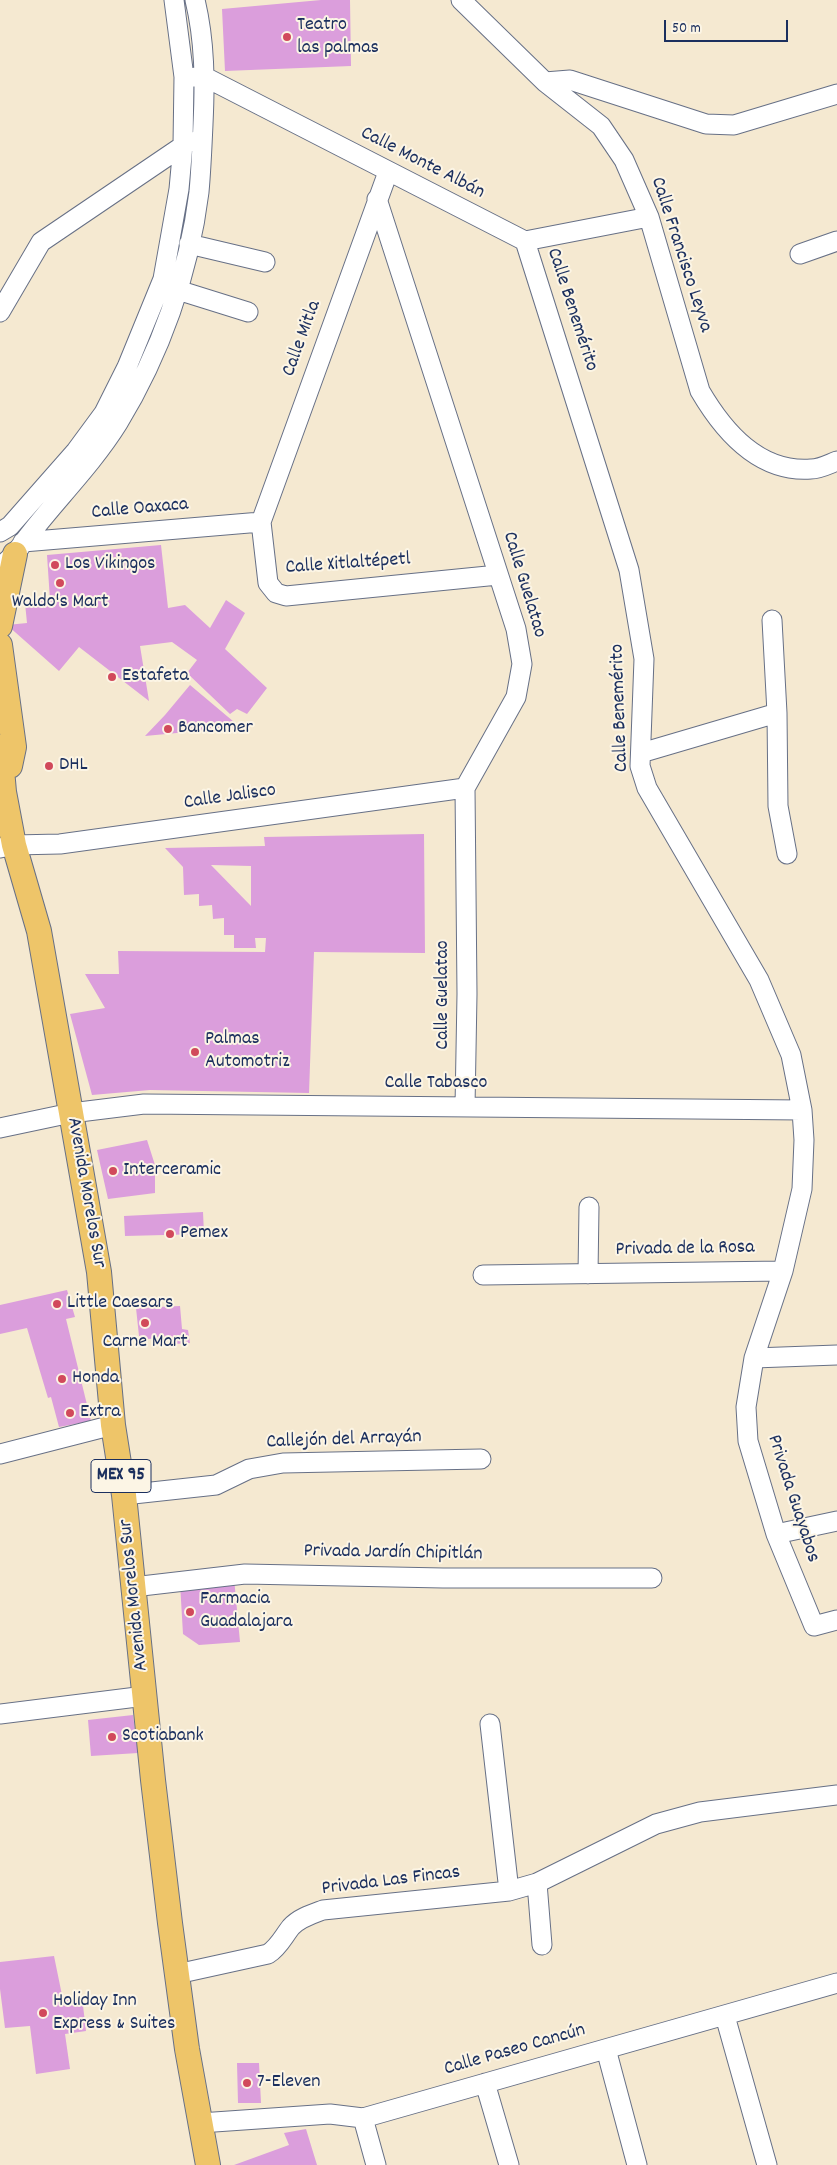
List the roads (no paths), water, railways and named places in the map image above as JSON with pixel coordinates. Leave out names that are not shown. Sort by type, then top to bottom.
[{"type":"main road","points":[[0,626],[13,554]]},
{"type":"main road","points":[[0,645],[14,747],[2,789]]},
{"type":"main road","name":"Avenida Morelos Sur","points":[[0,747],[7,846],[39,930],[100,1272],[113,1425],[124,1495],[146,1696],[153,1780],[177,1974],[208,2165]]},
{"type":"street","points":[[13,554],[92,462],[118,423],[144,375],[170,288],[183,145],[184,77],[174,0]]},
{"type":"street","points":[[0,532],[10,526],[63,466],[104,413],[170,288],[189,244],[199,193],[205,76],[195,0]]},
{"type":"street","name":"Calle Francisco Leyva","points":[[461,0],[545,82],[602,126],[624,160],[649,217],[700,392],[716,417],[737,442],[763,459],[791,468],[813,469],[837,461]]},
{"type":"street","points":[[184,77],[205,76]]},
{"type":"street","name":"Calle Monte Albán","points":[[205,76],[388,172],[526,241]]},
{"type":"street","points":[[545,82],[570,80],[706,124],[734,125],[837,94]]},
{"type":"street","points":[[0,312],[41,242],[202,134]]},
{"type":"street","name":"Calle Mitla","points":[[261,522],[388,172]]},
{"type":"street","name":"Calle Guelatao","points":[[378,199],[516,628],[522,664],[516,697],[465,788],[467,994],[465,1107]]},
{"type":"street","points":[[526,241],[649,217]]},
{"type":"street","name":"Calle Benemérito","points":[[526,241],[629,570],[644,659],[640,766],[647,788],[759,980],[791,1055],[802,1110],[804,1140],[802,1189],[783,1271]]},
{"type":"street","points":[[800,254],[837,241]]},
{"type":"street","points":[[189,244],[264,262]]},
{"type":"street","points":[[170,288],[248,312]]},
{"type":"street","name":"Calle Oaxaca","points":[[13,554],[261,522]]},
{"type":"street","name":"Calle Xitlaltépetl","points":[[261,522],[268,583],[276,593],[286,596],[498,575]]},
{"type":"street","points":[[772,620],[777,712],[778,806],[788,854]]},
{"type":"street","points":[[641,752],[777,712]]},
{"type":"street","name":"Calle Jalisco","points":[[7,846],[60,844],[465,788]]},
{"type":"street","name":"Calle Tabasco","points":[[0,1128],[71,1113],[144,1104],[802,1110]]},
{"type":"street","name":"Privada de la Rosa","points":[[588,1207],[588,1274]]},
{"type":"street","name":"Privada de la Rosa","points":[[483,1275],[783,1271]]},
{"type":"street","name":"Privada Guayabos","points":[[783,1271],[754,1358],[746,1407],[748,1441],[776,1534],[814,1626],[837,1620]]},
{"type":"street","points":[[754,1358],[837,1355]]},
{"type":"street","points":[[0,1454],[113,1425]]},
{"type":"street","name":"Callejón del Arrayán","points":[[124,1495],[216,1485],[249,1469],[283,1463],[481,1459]]},
{"type":"street","points":[[776,1534],[837,1521]]},
{"type":"street","name":"Privada Jardín Chipitlán","points":[[133,1587],[245,1574],[443,1578],[652,1578]]},
{"type":"street","points":[[0,1714],[146,1696]]},
{"type":"street","points":[[490,1724],[509,1891]]},
{"type":"street","name":"Privada Las Fincas","points":[[177,1974],[268,1954],[277,1948],[292,1926],[305,1917],[323,1910],[509,1891],[536,1883],[656,1824],[700,1812],[837,1795]]},
{"type":"street","points":[[536,1883],[542,1945]]},
{"type":"street","name":"Calle Paseo Cancún","points":[[200,2123],[330,2114],[363,2118],[837,1983]]},
{"type":"street","points":[[725,2016],[767,2165]]},
{"type":"street","points":[[606,2049],[636,2165]]},
{"type":"street","points":[[485,2083],[509,2165]]},
{"type":"street","points":[[363,2118],[376,2165]]},
{"type":"place","name":"Teatro las palmas","points":[[287,37]]},
{"type":"place","name":"Los Vikingos","points":[[55,565]]},
{"type":"place","name":"Waldo's Mart","points":[[60,583]]},
{"type":"place","name":"Estafeta","points":[[112,677]]},
{"type":"place","name":"Bancomer","points":[[168,729]]},
{"type":"place","name":"DHL","points":[[49,766]]},
{"type":"place","name":"Palmas Automotriz","points":[[195,1052]]},
{"type":"place","name":"Interceramic","points":[[113,1171]]},
{"type":"place","name":"Pemex","points":[[170,1234]]},
{"type":"place","name":"Little Caesars","points":[[57,1304]]},
{"type":"place","name":"Carne Mart","points":[[145,1323]]},
{"type":"place","name":"Honda","points":[[62,1379]]},
{"type":"place","name":"Extra","points":[[70,1413]]},
{"type":"place","name":"Farmacia Guadalajara","points":[[190,1612]]},
{"type":"place","name":"Scotiabank","points":[[112,1737]]},
{"type":"place","name":"Holiday Inn Express & Suites","points":[[43,2013]]},
{"type":"place","name":"7-Eleven","points":[[247,2083]]}]
